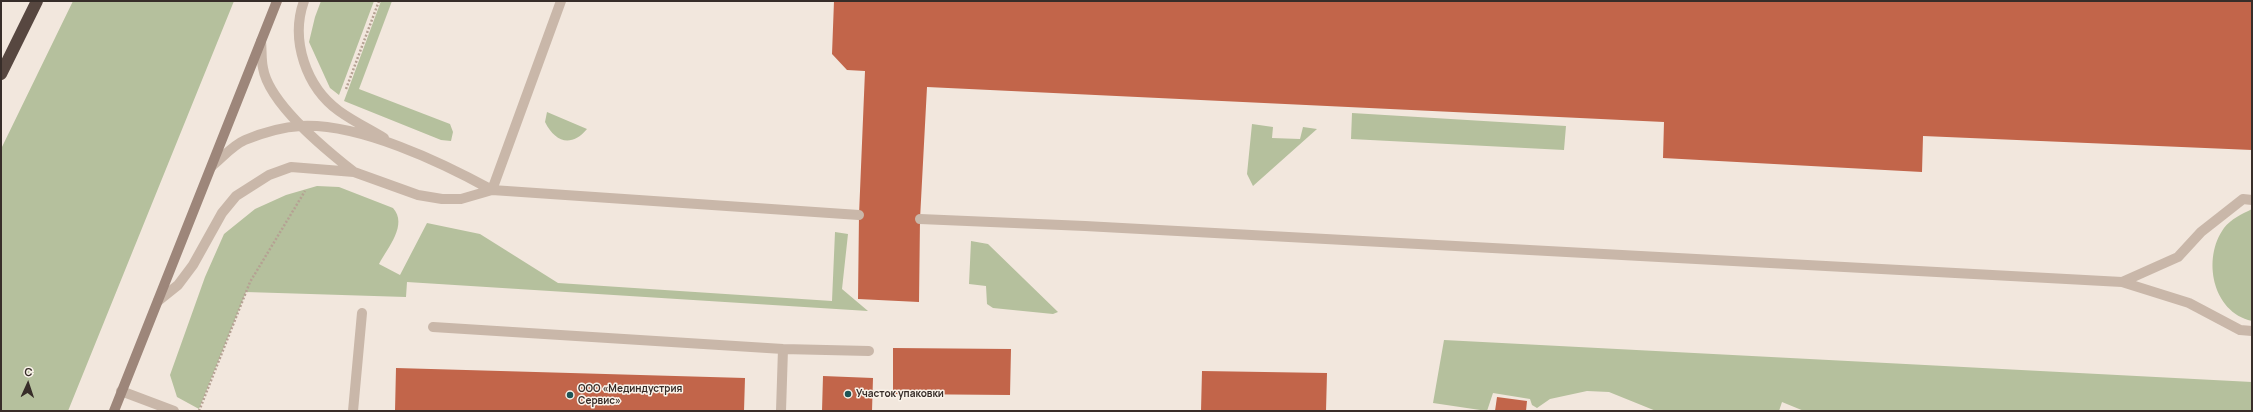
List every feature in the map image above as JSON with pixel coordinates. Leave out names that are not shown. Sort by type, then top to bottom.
[{"type":"highway","points":[[1,74],[37,1]]},
{"type":"main road","points":[[114,411],[277,1]]},
{"type":"lane","points":[[304,1],[298,38],[311,80],[338,111],[397,147]]},
{"type":"lane","points":[[492,190],[561,1]]},
{"type":"lane","points":[[261,40],[263,70],[278,100],[301,126],[354,172]]},
{"type":"lane","points":[[212,166],[244,140],[280,129],[301,126],[332,128],[416,153],[460,173],[492,190]]},
{"type":"lane","points":[[158,301],[178,285],[194,265],[222,213],[236,196],[268,175],[291,167],[354,172],[418,195],[442,199],[461,199],[492,190],[859,215]]},
{"type":"lane","points":[[2122,282],[2178,257],[2201,232],[2243,199],[2252,200]]},
{"type":"lane","points":[[920,219],[1085,226],[2122,282],[2189,303],[2240,330],[2252,331]]},
{"type":"lane","points":[[353,411],[362,312]]},
{"type":"lane","points":[[433,327],[782,349],[869,351]]},
{"type":"lane","points":[[781,411],[782,349]]},
{"type":"lane","points":[[122,391],[174,411]]},
{"type":"path","points":[[338,111],[379,1]]},
{"type":"path","points":[[199,411],[250,282],[305,191]]},
{"type":"green space","points":[[73,1],[234,1],[68,411],[1,411],[1,149]]},
{"type":"green space","points":[[321,1],[374,1],[339,95],[330,88],[309,42],[315,17]]},
{"type":"green space","points":[[381,1],[392,1],[359,89],[450,124],[453,132],[451,141],[441,140],[344,101]]},
{"type":"green space","points":[[547,112],[587,129],[575,139],[564,140],[558,138],[549,129],[545,122]]},
{"type":"green space","points":[[1352,113],[1566,126],[1564,150],[1351,139]]},
{"type":"green space","points":[[1252,124],[1273,127],[1272,138],[1300,139],[1303,127],[1317,129],[1253,186],[1247,174]]},
{"type":"green space","points":[[317,186],[339,187],[393,208],[397,215],[398,229],[379,264],[400,275],[427,223],[480,234],[558,283],[832,301],[835,232],[848,234],[842,289],[868,311],[407,282],[406,297],[246,292],[199,409],[177,397],[170,375],[205,277],[224,234],[255,209],[286,195]]},
{"type":"green space","points":[[2252,209],[2252,321],[2238,316],[2228,307],[2220,296],[2215,282],[2213,254],[2217,240],[2224,228],[2233,219]]},
{"type":"green space","points":[[971,241],[988,244],[1058,312],[1053,314],[993,308],[987,304],[986,286],[969,284]]},
{"type":"green space","points":[[1444,340],[2252,382],[2252,411],[1804,411],[1782,402],[1779,411],[1656,411],[1609,392],[1587,391],[1550,399],[1537,408],[1532,405],[1530,399],[1493,393],[1487,411],[1433,403]]},
{"type":"building","points":[[834,1],[2252,1],[2252,150],[1923,136],[1922,172],[1663,158],[1664,122],[927,87],[920,219],[919,302],[858,299],[859,215],[865,71],[847,70],[832,54]]},
{"type":"building","points":[[893,348],[1011,349],[1010,395],[893,394]]},
{"type":"building","name":"ООО «Мединдустрия Сервис»","points":[[396,368],[745,378],[744,411],[395,411]]},
{"type":"building","points":[[1202,371],[1327,373],[1326,411],[1201,411]]},
{"type":"building","name":"Участок упаковки","points":[[823,376],[873,378],[872,411],[822,411]]},
{"type":"building","points":[[1497,397],[1527,401],[1526,411],[1495,411]]},
{"type":"place","name":"Участок упаковки","points":[[848,394]]},
{"type":"place","name":"ООО «Мединдустрия Сервис»","points":[[570,395]]}]
